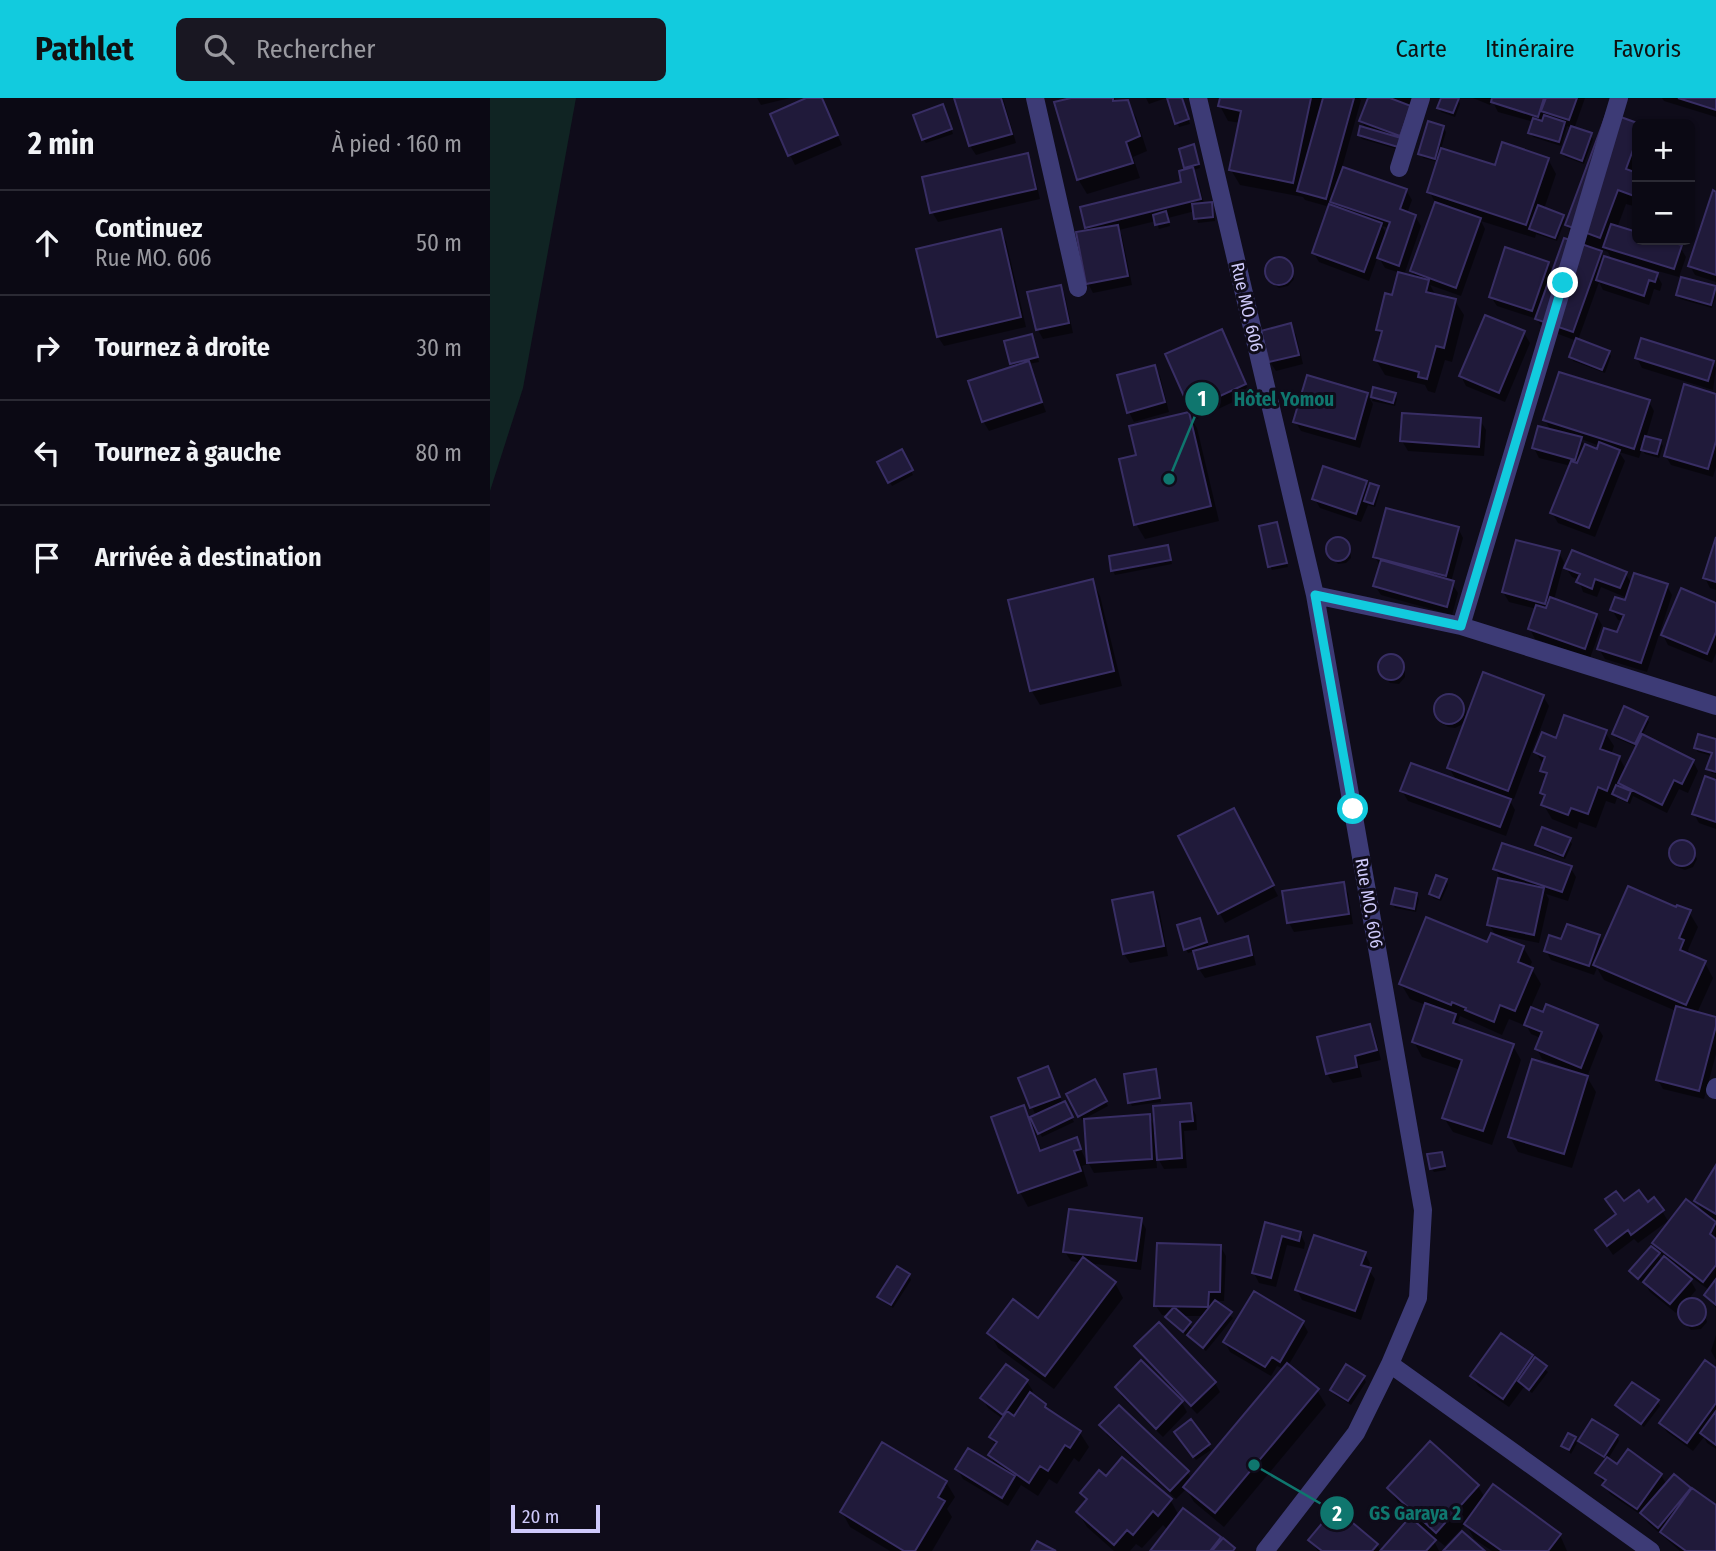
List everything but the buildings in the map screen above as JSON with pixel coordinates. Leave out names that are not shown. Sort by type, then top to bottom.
[{"type":"street","points":[[1035,98],[1077,288]]},
{"type":"street","name":"Rue MO. 606","points":[[1198,98],[1315,595],[1423,1210],[1418,1298],[1390,1364],[1356,1433],[1265,1551]]},
{"type":"street","points":[[1399,168],[1421,98]]},
{"type":"street","points":[[1461,626],[1619,98]]},
{"type":"street","points":[[1315,595],[1461,626],[1716,706]]},
{"type":"street","points":[[1390,1364],[1651,1551]]},
{"type":"green space","points":[[490,98],[576,98],[523,388],[490,491]]},
{"type":"place","name":"Hôtel Yomou","points":[[1169,479]]},
{"type":"place","name":"GS Garaya 2","points":[[1254,1465]]},
{"type":"route","points":[[1353,809],[1315,595],[1461,626],[1563,283]]}]
